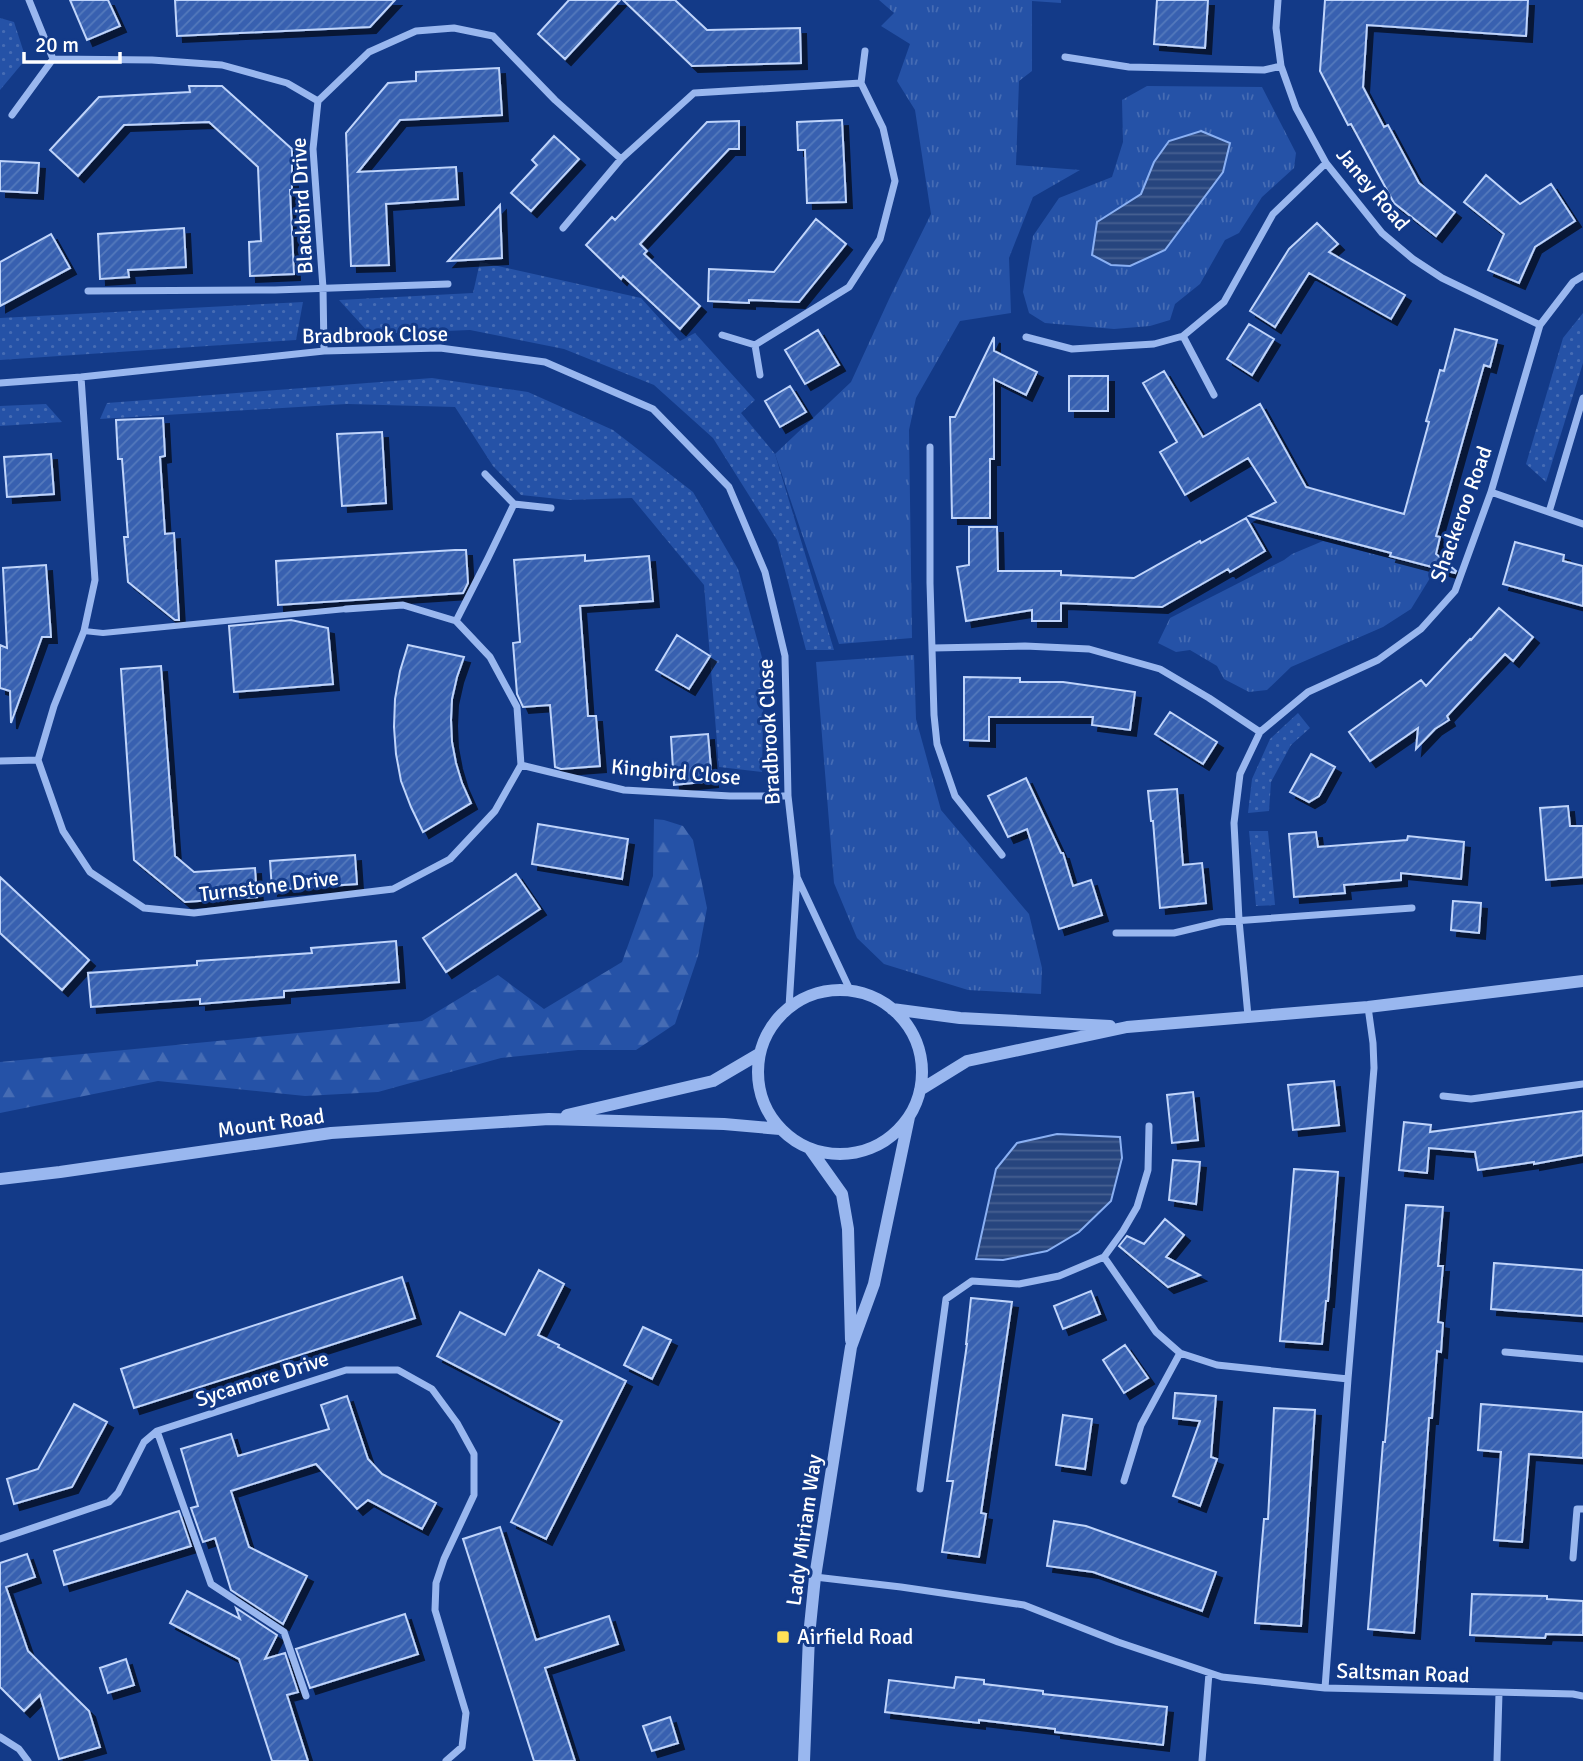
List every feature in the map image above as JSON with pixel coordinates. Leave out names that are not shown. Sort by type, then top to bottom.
[{"type":"street","points":[[29,0],[53,59]]},
{"type":"street","name":"Janey Road","points":[[1278,0],[1276,28],[1281,66],[1296,108],[1326,163],[1382,233],[1413,259],[1442,278],[1540,325]]},
{"type":"street","points":[[53,59],[152,60],[222,65],[287,83],[318,101],[369,52],[416,32],[454,28],[494,36],[555,100],[621,159]]},
{"type":"street","points":[[722,335],[755,345],[849,287],[880,239],[895,181],[883,128],[861,83],[865,51]]},
{"type":"street","points":[[1065,57],[1129,68],[1264,70],[1281,66]]},
{"type":"street","points":[[12,115],[53,59]]},
{"type":"street","points":[[563,228],[621,159],[694,93],[861,83]]},
{"type":"street","name":"Blackbird Drive","points":[[318,101],[313,149],[323,288],[324,351]]},
{"type":"street","points":[[1026,337],[1072,349],[1154,344],[1183,336],[1224,302],[1273,214],[1326,163]]},
{"type":"street","name":"Shackeroo Road","points":[[1248,1016],[1234,823],[1240,774],[1260,732],[1308,692],[1378,660],[1421,629],[1455,591],[1491,492],[1540,325],[1573,282],[1583,276]]},
{"type":"street","points":[[88,291],[261,290],[448,284]]},
{"type":"street","points":[[1183,336],[1214,395]]},
{"type":"street","points":[[755,345],[760,375]]},
{"type":"street","name":"Bradbrook Close","points":[[0,383],[324,351],[440,348],[545,362],[653,409],[729,487],[765,572],[785,656],[789,796],[797,876],[789,1007]]},
{"type":"street","points":[[0,761],[38,760],[54,706],[84,631],[94,580],[81,377]]},
{"type":"street","points":[[1549,512],[1583,398]]},
{"type":"street","points":[[930,447],[930,583],[937,744],[955,796],[1002,855]]},
{"type":"street","points":[[485,474],[514,504],[551,509]]},
{"type":"street","points":[[1491,492],[1583,524]]},
{"type":"street","points":[[456,621],[514,504]]},
{"type":"street","points":[[84,631],[103,633],[403,605],[456,621],[490,657],[517,707],[521,765]]},
{"type":"street","points":[[933,648],[1025,646],[1088,649],[1160,669],[1260,732]]},
{"type":"street","name":"Turnstone Drive","points":[[38,760],[63,831],[90,872],[144,908],[194,914],[393,889],[450,859],[495,811],[521,765]]},
{"type":"street","name":"Kingbird Close","points":[[521,765],[624,790],[730,796],[789,796]]},
{"type":"street","name":"Bradbrook Close","points":[[797,876],[850,990]]},
{"type":"street","points":[[1116,933],[1174,933],[1239,920],[1412,908]]},
{"type":"street","points":[[920,1090],[967,1061],[1127,1027],[1368,1007],[1583,981]]},
{"type":"street","points":[[828,990],[850,990],[873,996],[892,1009],[911,1032],[921,1060],[920,1090],[916,1104],[894,1134],[876,1146],[854,1153],[832,1154],[810,1149],[780,1129],[765,1107],[758,1080],[760,1054],[770,1028],[789,1007],[807,996],[828,990]]},
{"type":"street","points":[[1325,1688],[1374,1068],[1368,1007]]},
{"type":"street","points":[[892,1009],[960,1018],[1127,1027]]},
{"type":"street","name":"Mount Road","points":[[550,1119],[713,1081],[760,1054]]},
{"type":"street","points":[[1443,1096],[1471,1099],[1583,1084]]},
{"type":"street","name":"Lady Miriam Way","points":[[804,1761],[809,1636],[815,1577],[851,1347],[874,1284],[909,1117]]},
{"type":"street","name":"Mount Road","points":[[0,1179],[331,1133],[550,1119],[724,1124],[780,1129]]},
{"type":"street","points":[[920,1489],[946,1299],[972,1281],[1019,1284],[1059,1276],[1104,1257],[1124,1231],[1137,1207],[1148,1170],[1149,1126]]},
{"type":"street","name":"Lady Miriam Way","points":[[810,1149],[842,1194],[848,1229],[851,1347]]},
{"type":"street","points":[[1104,1257],[1156,1332],[1180,1353],[1217,1365],[1348,1379]]},
{"type":"street","points":[[1505,1352],[1583,1359]]},
{"type":"street","points":[[1124,1481],[1141,1425],[1180,1353]]},
{"type":"street","name":"Sycamore Drive","points":[[157,1431],[346,1370],[398,1370],[432,1389],[457,1423],[474,1454],[474,1495],[444,1559],[436,1583],[435,1610],[466,1713],[462,1747],[446,1761]]},
{"type":"street","points":[[0,1539],[109,1502],[118,1493],[144,1442],[157,1431],[211,1584],[284,1632],[306,1696]]},
{"type":"street","points":[[1573,1558],[1577,1509],[1583,1509]]},
{"type":"street","name":"Saltsman Road","points":[[815,1577],[1024,1605],[1118,1642],[1222,1677],[1325,1688],[1583,1696]]},
{"type":"street","points":[[1202,1761],[1209,1673]]},
{"type":"street","points":[[1497,1761],[1499,1693]]},
{"type":"street","points":[[0,1737],[19,1749],[28,1761]]},
{"type":"green space","points":[[879,0],[1061,0],[1061,3],[1032,1],[1032,71],[1019,81],[1016,165],[1080,170],[1033,197],[1009,258],[1011,313],[960,321],[916,398],[909,430],[912,638],[839,644],[775,454],[851,382],[931,214],[915,110],[897,81],[910,44],[881,26],[894,13]]},
{"type":"green space","points":[[0,18],[14,22],[26,59],[0,90]]},
{"type":"green space","points":[[1147,86],[1262,87],[1296,153],[1294,168],[1262,197],[1239,233],[1225,240],[1200,284],[1175,304],[1170,320],[1150,326],[1114,329],[1045,323],[1029,313],[1023,292],[1033,236],[1059,198],[1112,177],[1123,142],[1122,100]]},
{"type":"green space","points":[[480,262],[641,298],[680,341],[695,333],[755,400],[741,413],[775,454],[834,650],[806,650],[777,540],[713,438],[654,385],[564,349],[470,330],[370,334],[339,300],[473,293]]},
{"type":"green space","points":[[303,302],[296,340],[0,360],[0,318]]},
{"type":"green space","points":[[1583,313],[1583,363],[1546,482],[1526,464],[1563,338]]},
{"type":"green space","points":[[432,378],[528,392],[613,430],[693,492],[738,569],[764,665],[762,772],[719,767],[704,585],[632,498],[568,500],[521,495],[493,466],[455,407],[347,404],[100,419],[107,403]]},
{"type":"green space","points":[[46,404],[62,422],[0,426],[0,406]]},
{"type":"green space","points":[[1323,541],[1435,570],[1411,609],[1383,627],[1291,667],[1267,690],[1249,692],[1224,679],[1217,666],[1190,650],[1176,652],[1158,643],[1170,618],[1292,554]]},
{"type":"green space","points":[[914,655],[916,719],[941,810],[1029,914],[1042,968],[1041,994],[968,990],[884,964],[857,938],[834,883],[816,662]]},
{"type":"green space","points":[[1298,713],[1310,728],[1291,745],[1271,782],[1269,811],[1248,813],[1252,779],[1270,739]]},
{"type":"green space","points":[[654,819],[683,826],[693,840],[707,908],[698,956],[675,1024],[636,1050],[578,1050],[501,1058],[378,1092],[305,1096],[158,1081],[0,1113],[0,1062],[422,1021],[498,975],[544,1009],[622,962],[653,876]]},
{"type":"green space","points":[[1249,831],[1268,831],[1275,905],[1256,906]]},
{"type":"shaded area","points":[[1201,131],[1230,143],[1223,172],[1165,250],[1130,266],[1111,265],[1092,255],[1097,222],[1141,194],[1154,162],[1169,141]]},
{"type":"shaded area","points":[[1057,1134],[1120,1137],[1122,1158],[1111,1201],[1079,1232],[1047,1251],[1003,1260],[976,1259],[996,1169],[1017,1143]]},
{"type":"building","points":[[70,0],[108,0],[120,26],[87,40]]},
{"type":"building","points":[[175,0],[395,0],[370,27],[177,36]]},
{"type":"building","points":[[569,0],[620,0],[565,59],[538,34]]},
{"type":"building","points":[[623,0],[675,0],[707,30],[800,28],[801,63],[692,66]]},
{"type":"building","points":[[1157,0],[1208,0],[1205,48],[1154,44]]},
{"type":"building","points":[[1325,0],[1528,0],[1526,36],[1367,25],[1363,87],[1384,127],[1388,125],[1419,183],[1455,212],[1436,236],[1394,203],[1320,71]]},
{"type":"building","points":[[499,68],[502,115],[400,120],[358,172],[456,167],[458,199],[386,204],[389,265],[351,266],[346,133],[388,83],[416,81],[416,72]]},
{"type":"building","points":[[189,86],[222,86],[292,149],[290,190],[294,274],[250,276],[249,242],[261,241],[258,167],[209,122],[124,125],[78,176],[50,150],[99,97],[190,92]]},
{"type":"building","points":[[842,120],[846,202],[807,203],[805,150],[798,150],[797,122]]},
{"type":"building","points":[[739,121],[739,149],[729,149],[640,244],[647,251],[644,254],[700,306],[680,329],[586,245],[612,217],[615,220],[707,122]]},
{"type":"building","points":[[554,136],[579,159],[531,211],[511,193],[537,165],[532,160]]},
{"type":"building","points":[[0,161],[39,163],[37,193],[0,191]]},
{"type":"building","points":[[1486,175],[1520,204],[1551,184],[1575,221],[1535,247],[1519,283],[1488,270],[1504,234],[1464,202]]},
{"type":"building","points":[[500,205],[502,258],[448,261]]},
{"type":"building","points":[[816,219],[846,244],[799,302],[708,301],[709,269],[774,272]]},
{"type":"building","points":[[1317,223],[1338,244],[1329,252],[1405,295],[1391,319],[1309,273],[1275,327],[1250,311],[1289,249]]},
{"type":"building","points":[[184,228],[186,267],[128,270],[129,277],[100,279],[98,234]]},
{"type":"building","points":[[51,234],[70,268],[0,306],[0,262]]},
{"type":"building","points":[[1249,324],[1274,339],[1252,375],[1227,359]]},
{"type":"building","points":[[1455,329],[1497,340],[1490,367],[1484,365],[1436,536],[1440,537],[1436,554],[1456,571],[1455,573],[1390,556],[1391,553],[1249,516],[1276,502],[1248,458],[1185,495],[1160,452],[1177,442],[1143,383],[1164,371],[1203,437],[1260,404],[1306,487],[1404,514],[1440,370],[1444,371]]},
{"type":"building","points":[[818,330],[839,365],[805,384],[785,350]]},
{"type":"building","points":[[994,337],[994,351],[1037,372],[1026,395],[994,379],[994,459],[990,459],[990,518],[952,518],[950,417],[955,417]]},
{"type":"building","points":[[1069,376],[1108,376],[1108,411],[1069,411]]},
{"type":"building","points":[[790,386],[806,412],[780,427],[765,401]]},
{"type":"building","points":[[163,418],[165,456],[160,457],[165,534],[174,533],[179,620],[175,620],[128,582],[124,537],[128,537],[116,420]]},
{"type":"building","points":[[382,432],[386,503],[342,506],[337,434]]},
{"type":"building","points":[[51,454],[54,494],[7,497],[4,457]]},
{"type":"building","points":[[1246,518],[1265,551],[1162,607],[1061,603],[1061,621],[1032,621],[1032,610],[966,621],[957,567],[969,565],[969,527],[997,527],[998,571],[1061,571],[1061,575],[1134,578]]},
{"type":"building","points":[[1515,542],[1564,555],[1563,561],[1583,566],[1583,606],[1503,584]]},
{"type":"building","points":[[466,550],[468,583],[463,593],[278,605],[276,561]]},
{"type":"building","points":[[585,555],[585,561],[649,556],[653,601],[580,606],[588,716],[596,716],[600,766],[561,769],[555,767],[550,705],[523,707],[517,694],[513,643],[520,642],[514,560]]},
{"type":"building","points":[[46,565],[51,637],[42,637],[11,723],[10,691],[0,688],[0,645],[7,648],[3,568]]},
{"type":"building","points":[[1499,608],[1533,637],[1513,661],[1505,654],[1447,716],[1449,720],[1435,729],[1416,749],[1418,728],[1370,761],[1349,732],[1421,680],[1426,686]]},
{"type":"building","points":[[291,620],[328,628],[333,684],[234,692],[229,626]]},
{"type":"building","points":[[677,635],[710,656],[689,689],[656,670]]},
{"type":"building","points":[[408,645],[464,657],[452,699],[452,742],[462,783],[471,803],[423,832],[401,781],[396,754],[395,699]]},
{"type":"building","points":[[161,666],[175,856],[194,872],[255,868],[257,897],[185,902],[134,860],[121,669]]},
{"type":"building","points":[[964,677],[1020,678],[1020,682],[1063,682],[1135,692],[1130,730],[1092,725],[1093,717],[989,717],[989,741],[964,740]]},
{"type":"building","points":[[1170,712],[1217,742],[1203,764],[1155,734]]},
{"type":"building","points":[[708,734],[712,781],[674,785],[671,737]]},
{"type":"building","points":[[1311,754],[1335,767],[1319,796],[1309,802],[1290,792]]},
{"type":"building","points":[[1026,778],[1063,853],[1073,886],[1091,880],[1102,915],[1059,929],[1027,829],[1008,837],[988,796]]},
{"type":"building","points":[[1177,789],[1183,865],[1202,863],[1206,903],[1160,908],[1148,791]]},
{"type":"building","points":[[1568,806],[1570,826],[1583,826],[1583,877],[1546,880],[1540,808]]},
{"type":"building","points":[[538,824],[628,839],[622,879],[532,864]]},
{"type":"building","points":[[1316,832],[1318,847],[1407,840],[1408,836],[1464,842],[1461,879],[1401,873],[1401,880],[1344,885],[1345,893],[1294,897],[1289,834]]},
{"type":"building","points":[[355,855],[357,884],[272,890],[270,861]]},
{"type":"building","points":[[516,874],[540,909],[446,972],[423,938]]},
{"type":"building","points":[[0,877],[89,960],[62,990],[0,933]]},
{"type":"building","points":[[1453,901],[1481,903],[1479,933],[1451,930]]},
{"type":"building","points":[[396,941],[399,982],[284,991],[284,997],[200,1004],[200,999],[91,1007],[88,973],[197,965],[197,961],[312,953],[311,948]]},
{"type":"building","points":[[1334,1081],[1339,1125],[1293,1130],[1288,1085]]},
{"type":"building","points":[[1193,1092],[1198,1140],[1172,1143],[1167,1095]]},
{"type":"building","points":[[1583,1111],[1583,1155],[1478,1170],[1475,1152],[1429,1148],[1427,1173],[1399,1170],[1404,1122],[1431,1125],[1430,1132]]},
{"type":"building","points":[[1173,1160],[1200,1162],[1196,1204],[1169,1200]]},
{"type":"building","points":[[1294,1169],[1338,1172],[1322,1344],[1280,1341]]},
{"type":"building","points":[[1406,1205],[1443,1207],[1438,1266],[1443,1266],[1438,1322],[1443,1323],[1441,1352],[1437,1351],[1432,1418],[1429,1418],[1414,1633],[1368,1629]]},
{"type":"building","points":[[1165,1219],[1184,1235],[1166,1257],[1200,1275],[1168,1287],[1119,1246],[1127,1236],[1144,1244]]},
{"type":"building","points":[[1494,1263],[1583,1270],[1583,1316],[1491,1309]]},
{"type":"building","points":[[539,1270],[564,1284],[538,1335],[626,1381],[546,1539],[511,1522],[562,1421],[437,1356],[460,1312],[505,1335]]},
{"type":"building","points":[[402,1277],[415,1318],[134,1408],[121,1369]]},
{"type":"building","points":[[1091,1291],[1100,1314],[1063,1329],[1054,1306]]},
{"type":"building","points":[[971,1298],[1012,1302],[981,1513],[986,1514],[979,1557],[942,1552],[953,1481],[947,1481]]},
{"type":"building","points":[[643,1327],[671,1340],[652,1379],[624,1365]]},
{"type":"building","points":[[1125,1345],[1148,1378],[1124,1393],[1103,1360]]},
{"type":"building","points":[[1175,1393],[1216,1396],[1211,1457],[1217,1459],[1200,1506],[1173,1496],[1200,1421],[1173,1418]]},
{"type":"building","points":[[347,1396],[368,1459],[382,1474],[436,1503],[422,1529],[368,1500],[357,1509],[316,1464],[231,1491],[249,1547],[307,1576],[283,1624],[231,1590],[215,1538],[203,1542],[191,1508],[198,1506],[181,1449],[231,1434],[238,1456],[329,1429],[321,1405]]},
{"type":"building","points":[[74,1404],[107,1422],[72,1487],[14,1504],[7,1479],[38,1469]]},
{"type":"building","points":[[1481,1404],[1583,1412],[1583,1458],[1529,1454],[1522,1542],[1494,1540],[1501,1452],[1478,1450]]},
{"type":"building","points":[[1274,1408],[1315,1410],[1301,1626],[1255,1623],[1264,1519],[1268,1519]]},
{"type":"building","points":[[1063,1415],[1092,1419],[1085,1469],[1056,1465]]},
{"type":"building","points":[[179,1511],[191,1546],[64,1585],[54,1551]]},
{"type":"building","points":[[1054,1521],[1086,1526],[1216,1572],[1202,1611],[1093,1572],[1047,1566]]},
{"type":"building","points":[[500,1527],[536,1640],[609,1616],[618,1644],[545,1668],[575,1761],[534,1761],[463,1539]]},
{"type":"building","points":[[27,1554],[35,1577],[6,1587],[28,1651],[89,1711],[100,1747],[59,1759],[40,1695],[24,1711],[0,1687],[0,1563]]},
{"type":"building","points":[[187,1591],[240,1619],[236,1608],[277,1635],[265,1659],[285,1653],[298,1692],[287,1695],[308,1761],[272,1761],[239,1659],[170,1623]]},
{"type":"building","points":[[1472,1594],[1547,1596],[1547,1599],[1583,1601],[1583,1635],[1546,1634],[1545,1638],[1470,1635]]},
{"type":"building","points":[[405,1614],[418,1654],[310,1688],[296,1649]]},
{"type":"building","points":[[126,1659],[134,1685],[108,1693],[100,1668]]},
{"type":"building","points":[[956,1677],[984,1680],[984,1684],[1043,1691],[1043,1694],[1167,1707],[1163,1745],[1055,1732],[1055,1729],[885,1712],[889,1680],[954,1688]]},
{"type":"building","points":[[670,1717],[678,1743],[652,1751],[643,1726]]},
{"type":"place","name":"Airfield Road","points":[[783,1637]]}]
